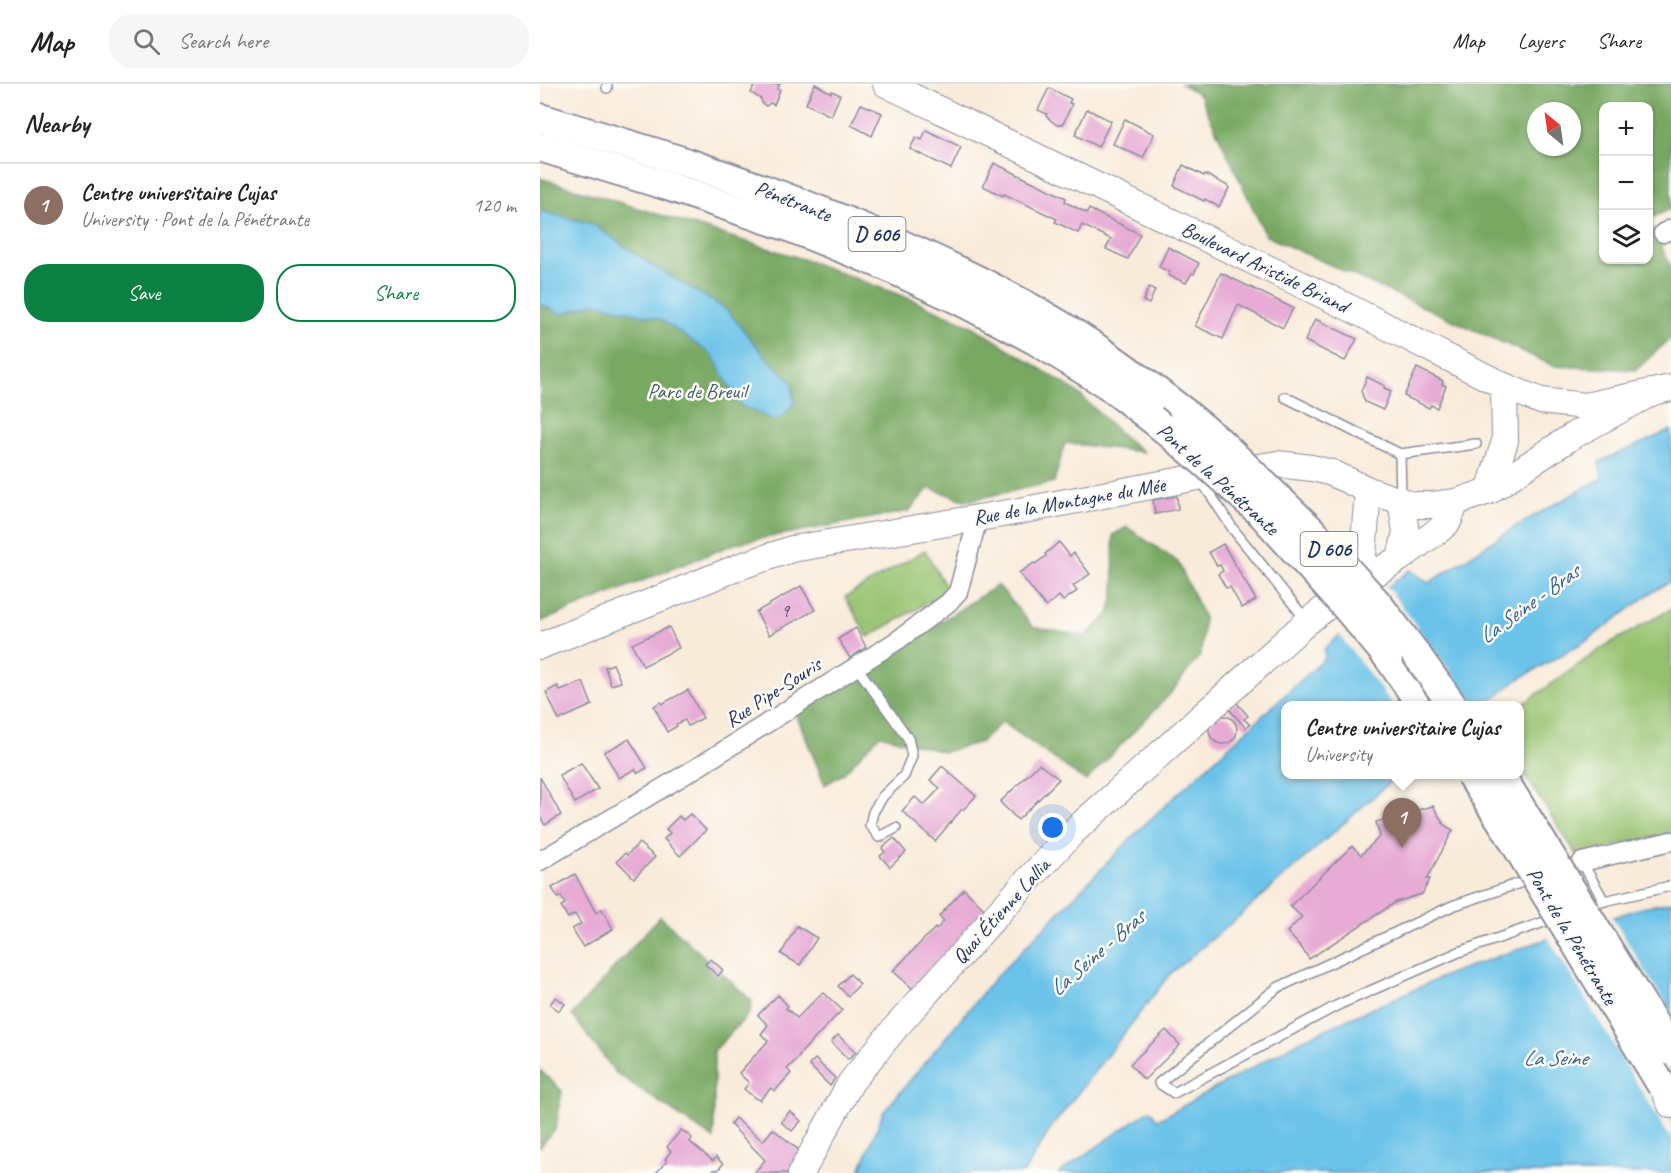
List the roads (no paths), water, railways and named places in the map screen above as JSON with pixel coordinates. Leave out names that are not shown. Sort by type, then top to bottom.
[{"type":"main road","name":"Pénétrante","points":[[540,118],[686,162],[777,194],[906,246],[1039,313],[1112,358],[1184,412]]},
{"type":"main road","name":"Pénétrante","points":[[540,147],[668,186],[789,227],[886,266],[961,301],[1035,340],[1108,385],[1152,419]]},
{"type":"main road","name":"Pont de la Pénétrante","points":[[1184,412],[1218,440],[1312,531],[1378,604],[1450,701]]},
{"type":"main road","name":"Pont de la Pénétrante","points":[[1152,419],[1261,513],[1345,606],[1419,701]]},
{"type":"main road","name":"Pont de la Pénétrante","points":[[1473,779],[1504,825],[1668,1097]]},
{"type":"main road","name":"Pont de la Pénétrante","points":[[1503,779],[1671,1052]]},
{"type":"street","name":"Boulevard Aristide Briand","points":[[886,84],[1362,314],[1504,387],[1540,401],[1585,405],[1662,390]]},
{"type":"street","points":[[1489,491],[1505,441],[1504,387]]},
{"type":"street","name":"Rue de la Montagne du Mée","points":[[540,646],[744,565],[792,549],[1277,464],[1332,473],[1368,490],[1412,505],[1456,502],[1489,491],[1574,435],[1662,390]]},
{"type":"street","points":[[1350,589],[1363,556],[1368,490]]},
{"type":"street","points":[[1400,558],[1406,532],[1401,501]]},
{"type":"street","name":"Quai Étienne Lallia","points":[[801,1173],[851,1082],[896,1027],[1074,831],[1307,622],[1350,589],[1439,530],[1448,522],[1456,502]]},
{"type":"street","name":"Rue Pipe-Souris","points":[[540,861],[701,765],[898,640],[948,603],[958,592],[978,518]]},
{"type":"street","points":[[1582,862],[1671,841]]},
{"type":"lane","points":[[1285,397],[1400,454],[1476,444]]},
{"type":"lane","points":[[1400,454],[1401,501]]},
{"type":"lane","points":[[1198,477],[1233,529],[1307,622]]},
{"type":"lane","points":[[856,666],[908,738],[912,756],[904,776],[883,796],[873,812],[870,825],[879,837],[896,828]]},
{"type":"lane","points":[[1604,901],[1582,862],[1452,906],[1277,988],[1159,1083],[1174,1092],[1338,1005],[1459,952],[1604,901],[1671,886]]},
{"type":"water","points":[[540,211],[592,224],[655,267],[726,309],[764,355],[792,382],[794,404],[777,421],[740,405],[712,355],[660,319],[595,303],[561,314],[540,304]]},
{"type":"water","name":"La Seine - Bras","points":[[1671,430],[1671,581],[1589,639],[1519,679],[1490,701],[1281,701],[1281,779],[1394,779],[1241,915],[1170,974],[1051,1128],[1024,1173],[859,1173],[883,1113],[994,979],[1145,824],[1325,658],[1324,649],[1348,628],[1361,607],[1410,570],[1429,583],[1518,525],[1602,478],[1599,462]]},
{"type":"water","name":"La Seine","points":[[1671,902],[1671,1173],[1059,1173],[1150,1110],[1158,1120],[1302,1040],[1451,973],[1644,907]]},
{"type":"place","name":"Centre universitaire Cujas","points":[[1402,848]]},
{"type":"park label","name":"Parc de Breuil","points":[[697,391]]}]
